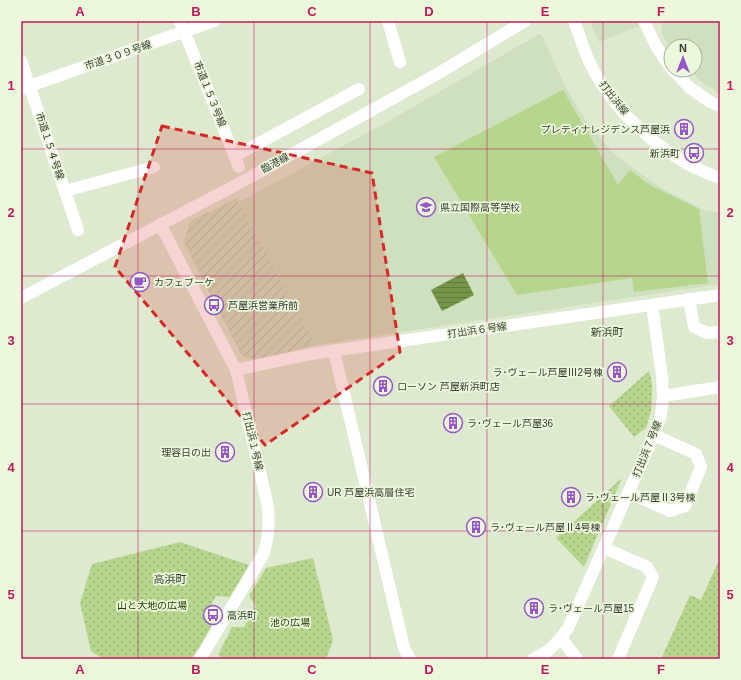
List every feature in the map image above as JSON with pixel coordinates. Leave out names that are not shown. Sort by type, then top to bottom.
[{"type":"street","name":"市道３０９号線","points":[[25,87],[182,26],[214,21]]},
{"type":"street","points":[[388,21],[400,62]]},
{"type":"street","name":"臨港線","points":[[21,298],[236,185],[439,73],[526,21]]},
{"type":"street","name":"打出浜線","points":[[574,21],[589,62],[611,98],[625,114],[650,138],[682,161],[720,178]]},
{"type":"street","points":[[649,24],[656,46],[663,56]]},
{"type":"street","name":"市道１５３号線","points":[[182,26],[237,162],[359,90]]},
{"type":"street","name":"市道１５４号線","points":[[21,61],[25,87],[65,191],[78,230]]},
{"type":"street","points":[[681,78],[689,87],[710,102],[720,106]]},
{"type":"street","points":[[65,191],[154,167]]},
{"type":"street","name":"打出浜１号線","points":[[160,224],[236,370],[267,502],[269,520],[268,534],[263,554],[200,659]]},
{"type":"street","name":"打出浜６号線","points":[[236,370],[312,354],[720,295]]},
{"type":"street","points":[[689,299],[694,327],[707,334],[720,332]]},
{"type":"street","name":"打出浜７号線","points":[[533,659],[548,651],[561,638],[568,628],[654,435],[661,415],[663,396],[662,376],[652,305]]},
{"type":"street","points":[[334,351],[404,648],[410,659]]},
{"type":"street","points":[[663,396],[720,387]]},
{"type":"street","points":[[628,492],[670,511],[685,506],[701,467],[696,454],[654,435]]},
{"type":"street","points":[[604,548],[647,567],[653,578],[618,659]]},
{"type":"street","points":[[561,638],[577,659]]},
{"type":"highlighted area","points":[[162,126],[372,173],[400,352],[265,445],[115,267]]},
{"type":"shaded area","points":[[590,21],[638,21],[640,26],[599,42]]},
{"type":"shaded area","points":[[662,21],[720,21],[720,94],[698,78],[703,78],[703,38],[665,38],[661,32]]},
{"type":"shaded area","points":[[541,33],[563,82],[586,121],[613,153],[663,189],[704,210],[720,213],[720,284],[316,345],[239,202],[387,122]]},
{"type":"shaded area","points":[[237,198],[316,345],[257,359],[247,358],[241,354],[184,243],[190,221]]},
{"type":"shaded area","points":[[463,273],[474,295],[442,311],[431,290]]},
{"type":"green space","points":[[563,90],[618,185],[630,170],[650,185],[699,209],[708,283],[634,292],[632,278],[517,295],[434,157]]},
{"type":"green space","points":[[649,371],[652,383],[651,411],[646,428],[634,437],[609,406]]},
{"type":"green space","points":[[622,478],[584,567],[556,538]]},
{"type":"green space","name":"山と大地の広場","points":[[180,542],[249,565],[230,597],[216,596],[205,616],[211,627],[191,659],[103,659],[91,651],[80,603],[92,564]]},
{"type":"green space","name":"池の広場","points":[[313,558],[333,640],[326,659],[224,659],[218,655],[232,627],[244,627],[256,606],[249,596],[266,568]]},
{"type":"green space","points":[[720,558],[720,659],[661,659],[690,595],[701,600]]},
{"type":"place","name":"プレティナレジデンス芦屋浜","points":[[684,129]]},
{"type":"place","name":"新浜町","points":[[694,153]]},
{"type":"place","name":"県立国際高等学校","points":[[426,207]]},
{"type":"place","name":"カフェブーケ","points":[[140,282]]},
{"type":"place","name":"芦屋浜営業所前","points":[[214,305]]},
{"type":"place","name":"ラ･ヴェール芦屋Ⅲ2号棟","points":[[617,372]]},
{"type":"place","name":"ローソン 芦屋新浜町店","points":[[383,386]]},
{"type":"place","name":"ラ･ヴェール芦屋36","points":[[453,423]]},
{"type":"place","name":"理容日の出","points":[[225,452]]},
{"type":"place","name":"UR 芦屋浜高層住宅","points":[[313,492]]},
{"type":"place","name":"ラ･ヴェール芦屋Ⅱ3号棟","points":[[571,497]]},
{"type":"place","name":"ラ･ヴェール芦屋Ⅱ4号棟","points":[[476,527]]},
{"type":"place","name":"ラ･ヴェール芦屋15","points":[[534,608]]},
{"type":"place","name":"高浜町","points":[[213,615]]},
{"type":"district","name":"新浜町","points":[[607,332]]},
{"type":"district","name":"高浜町","points":[[170,579]]}]
